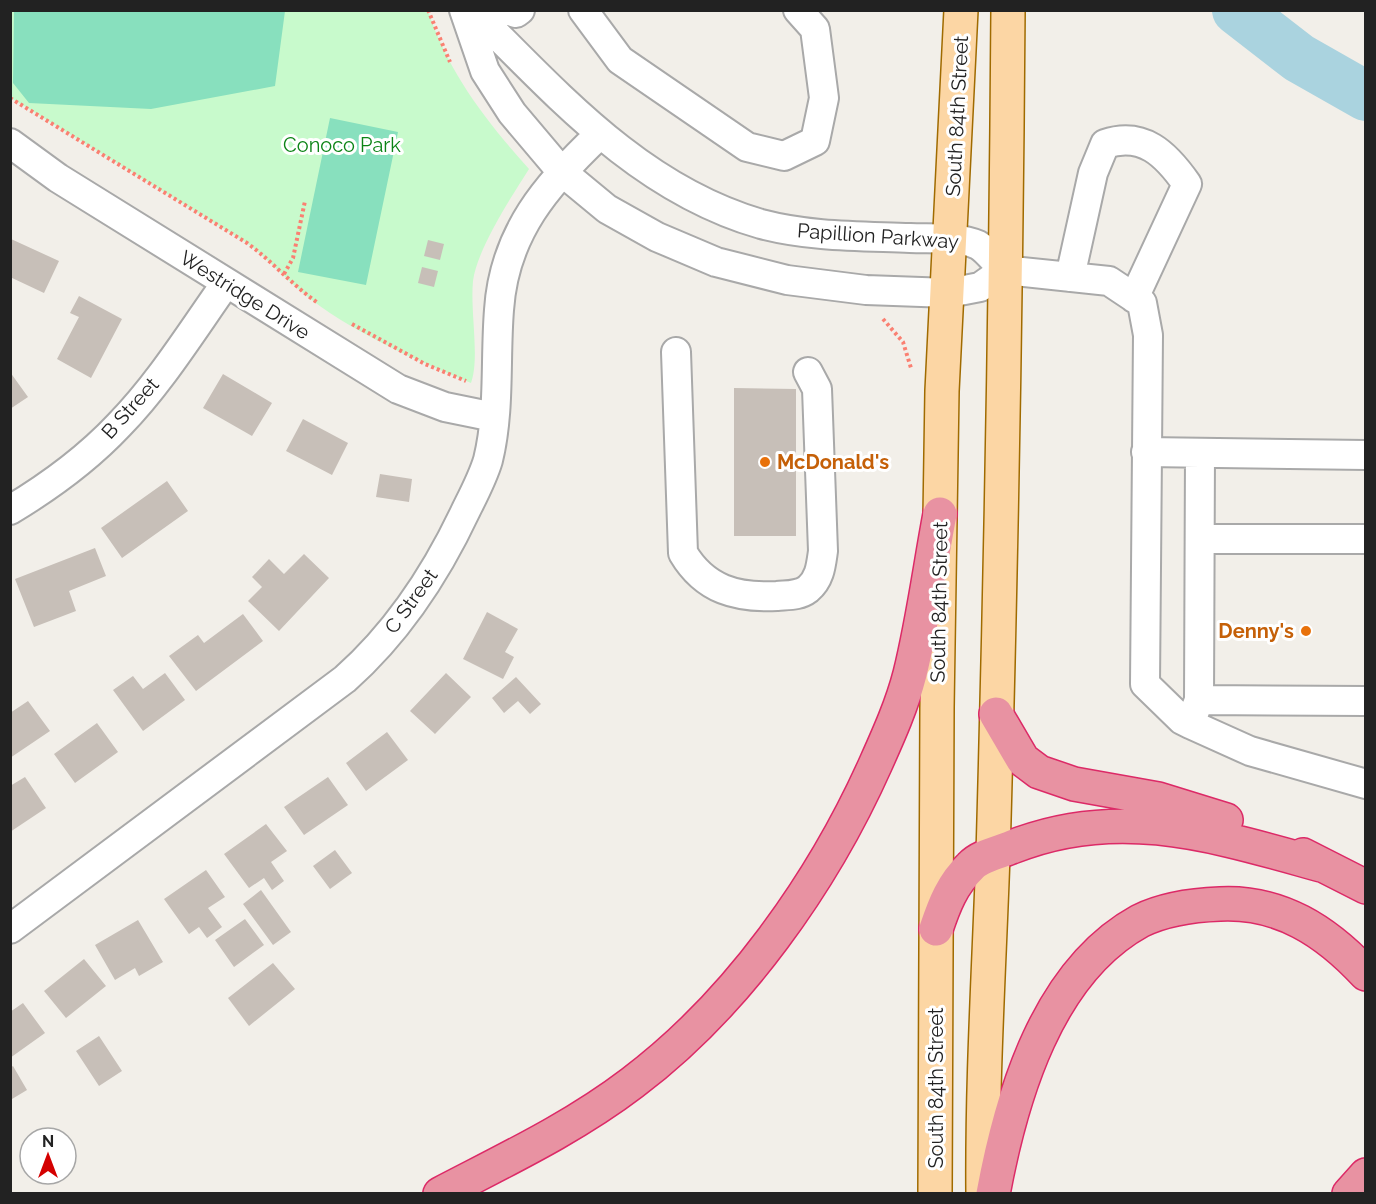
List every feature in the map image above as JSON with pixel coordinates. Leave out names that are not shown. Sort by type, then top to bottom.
[{"type":"highway","points":[[440,1194],[509,1158],[632,1083],[691,1031],[742,976],[784,925],[822,868],[859,803],[891,729],[910,675],[940,514]]},
{"type":"highway","points":[[996,714],[1023,760],[1039,772],[1074,784],[1158,799],[1218,817],[1269,837],[1365,887]]},
{"type":"highway","points":[[936,929],[947,896],[973,863],[1026,842],[1094,826],[1137,825],[1208,834],[1321,865]]},
{"type":"highway","points":[[993,1194],[1018,1097],[1048,1023],[1085,968],[1113,940],[1141,921],[1174,909],[1205,904],[1242,903],[1280,912],[1313,927],[1344,951],[1365,974]]},
{"type":"highway","points":[[1349,1194],[1365,1175]]},
{"type":"main road","name":"South 84th Street","points":[[935,1194],[942,391],[949,293],[961,13]]},
{"type":"main road","points":[[983,1194],[982,1095],[993,855],[1008,25]]},
{"type":"street","points":[[464,10],[485,71],[512,112],[561,171],[607,209],[657,237],[716,262],[787,280],[866,290],[949,293],[980,287],[1004,270],[1110,281],[1142,303],[1148,335],[1144,684],[1182,720],[1195,712],[1365,701]]},
{"type":"street","name":"Papillion Parkway","points":[[472,10],[600,134],[632,161],[672,185],[760,223],[811,234],[950,239],[978,245],[1004,270]]},
{"type":"street","points":[[506,10],[516,13],[520,10]]},
{"type":"street","points":[[584,10],[620,60],[747,147],[784,156],[815,141],[824,98],[815,29],[798,10]]},
{"type":"street","name":"C Street","points":[[10,929],[335,686],[365,661],[410,608],[452,539],[488,460],[498,375],[499,311],[506,263],[531,210],[561,171],[600,134]]},
{"type":"street","points":[[1070,277],[1093,173],[1105,144],[1122,138],[1155,147],[1173,164],[1187,184],[1134,298]]},
{"type":"street","name":"Westridge Drive","points":[[10,143],[58,178],[398,389],[445,407],[494,417]]},
{"type":"street","name":"B Street","points":[[10,510],[68,471],[119,425],[156,381],[226,283]]},
{"type":"street","points":[[676,352],[683,553],[702,578],[738,596],[796,595],[808,589],[821,569],[823,551],[817,389],[808,372]]},
{"type":"street","points":[[1146,452],[1365,454]]},
{"type":"street","points":[[1195,712],[1200,453]]},
{"type":"street","points":[[1200,539],[1365,539]]},
{"type":"street","points":[[1195,712],[1250,751],[1365,784]]},
{"type":"path","points":[[10,98],[24,109],[218,223],[260,252],[301,292],[326,309]]},
{"type":"path","points":[[284,274],[293,258],[305,201]]},
{"type":"path","points":[[876,315],[882,317],[903,342],[912,372]]},
{"type":"path","points":[[346,321],[425,364],[471,383]]},
{"type":"green space","name":"Conoco Park","points":[[10,11],[428,11],[457,75],[483,114],[529,169],[496,223],[476,268],[472,293],[475,361],[471,383],[405,354],[340,319],[302,292],[247,243],[11,98]]},
{"type":"green space","points":[[14,11],[285,11],[275,86],[151,109],[29,103],[13,83]]},
{"type":"green space","points":[[330,118],[398,132],[366,285],[298,272]]},
{"type":"building","points":[[11,239],[59,261],[44,293],[10,277]]},
{"type":"building","points":[[428,240],[444,244],[440,260],[424,256]]},
{"type":"building","points":[[422,267],[438,271],[434,287],[418,283]]},
{"type":"building","points":[[79,296],[122,319],[91,378],[57,359],[79,317],[70,313]]},
{"type":"building","points":[[10,372],[28,397],[10,409]]},
{"type":"building","points":[[223,374],[272,403],[252,436],[203,408]]},
{"type":"building","name":"McDonald's","points":[[734,388],[796,389],[796,536],[734,536]]},
{"type":"building","points":[[303,419],[348,443],[332,475],[286,451]]},
{"type":"building","points":[[380,474],[412,479],[409,502],[376,497]]},
{"type":"building","points":[[167,481],[188,511],[122,558],[101,528]]},
{"type":"building","points":[[95,548],[106,576],[69,591],[76,611],[34,627],[15,579]]},
{"type":"building","points":[[304,554],[329,578],[279,631],[248,601],[262,587],[252,577],[269,559],[284,574]]},
{"type":"building","points":[[487,612],[518,629],[505,652],[514,657],[503,679],[463,659]]},
{"type":"building","points":[[243,614],[263,641],[196,691],[169,656],[198,635],[204,643]]},
{"type":"building","points":[[165,673],[185,700],[143,731],[113,690],[133,676],[143,689]]},
{"type":"building","points":[[446,673],[471,697],[435,734],[410,711]]},
{"type":"building","points":[[516,677],[541,704],[530,714],[518,701],[504,713],[492,698]]},
{"type":"building","points":[[28,701],[50,731],[10,758],[10,713]]},
{"type":"building","points":[[97,723],[118,752],[75,783],[54,754]]},
{"type":"building","points":[[387,732],[408,760],[366,791],[346,763]]},
{"type":"building","points":[[25,777],[46,808],[10,832],[10,786]]},
{"type":"building","points":[[328,777],[348,805],[304,835],[284,807]]},
{"type":"building","points":[[266,824],[287,851],[271,862],[284,881],[272,890],[264,878],[249,888],[224,854]]},
{"type":"building","points":[[335,850],[352,873],[330,889],[313,866]]},
{"type":"building","points":[[206,870],[225,897],[208,908],[222,927],[207,938],[199,927],[189,934],[164,899]]},
{"type":"building","points":[[261,890],[291,932],[273,945],[243,904]]},
{"type":"building","points":[[245,919],[264,945],[234,967],[215,940]]},
{"type":"building","points":[[138,920],[163,962],[139,976],[135,968],[115,980],[95,945]]},
{"type":"building","points":[[84,959],[106,986],[66,1018],[44,991]]},
{"type":"building","points":[[273,963],[295,989],[249,1026],[228,998]]},
{"type":"building","points":[[23,1003],[45,1033],[10,1058],[10,1012]]},
{"type":"building","points":[[99,1036],[122,1071],[99,1086],[76,1051]]},
{"type":"building","points":[[13,1066],[27,1090],[12,1099],[10,1068]]},
{"type":"waterway","points":[[1237,10],[1299,58],[1366,96]]},
{"type":"place","name":"McDonald's","points":[[765,462]]},
{"type":"place","name":"Denny's","points":[[1306,631]]}]
